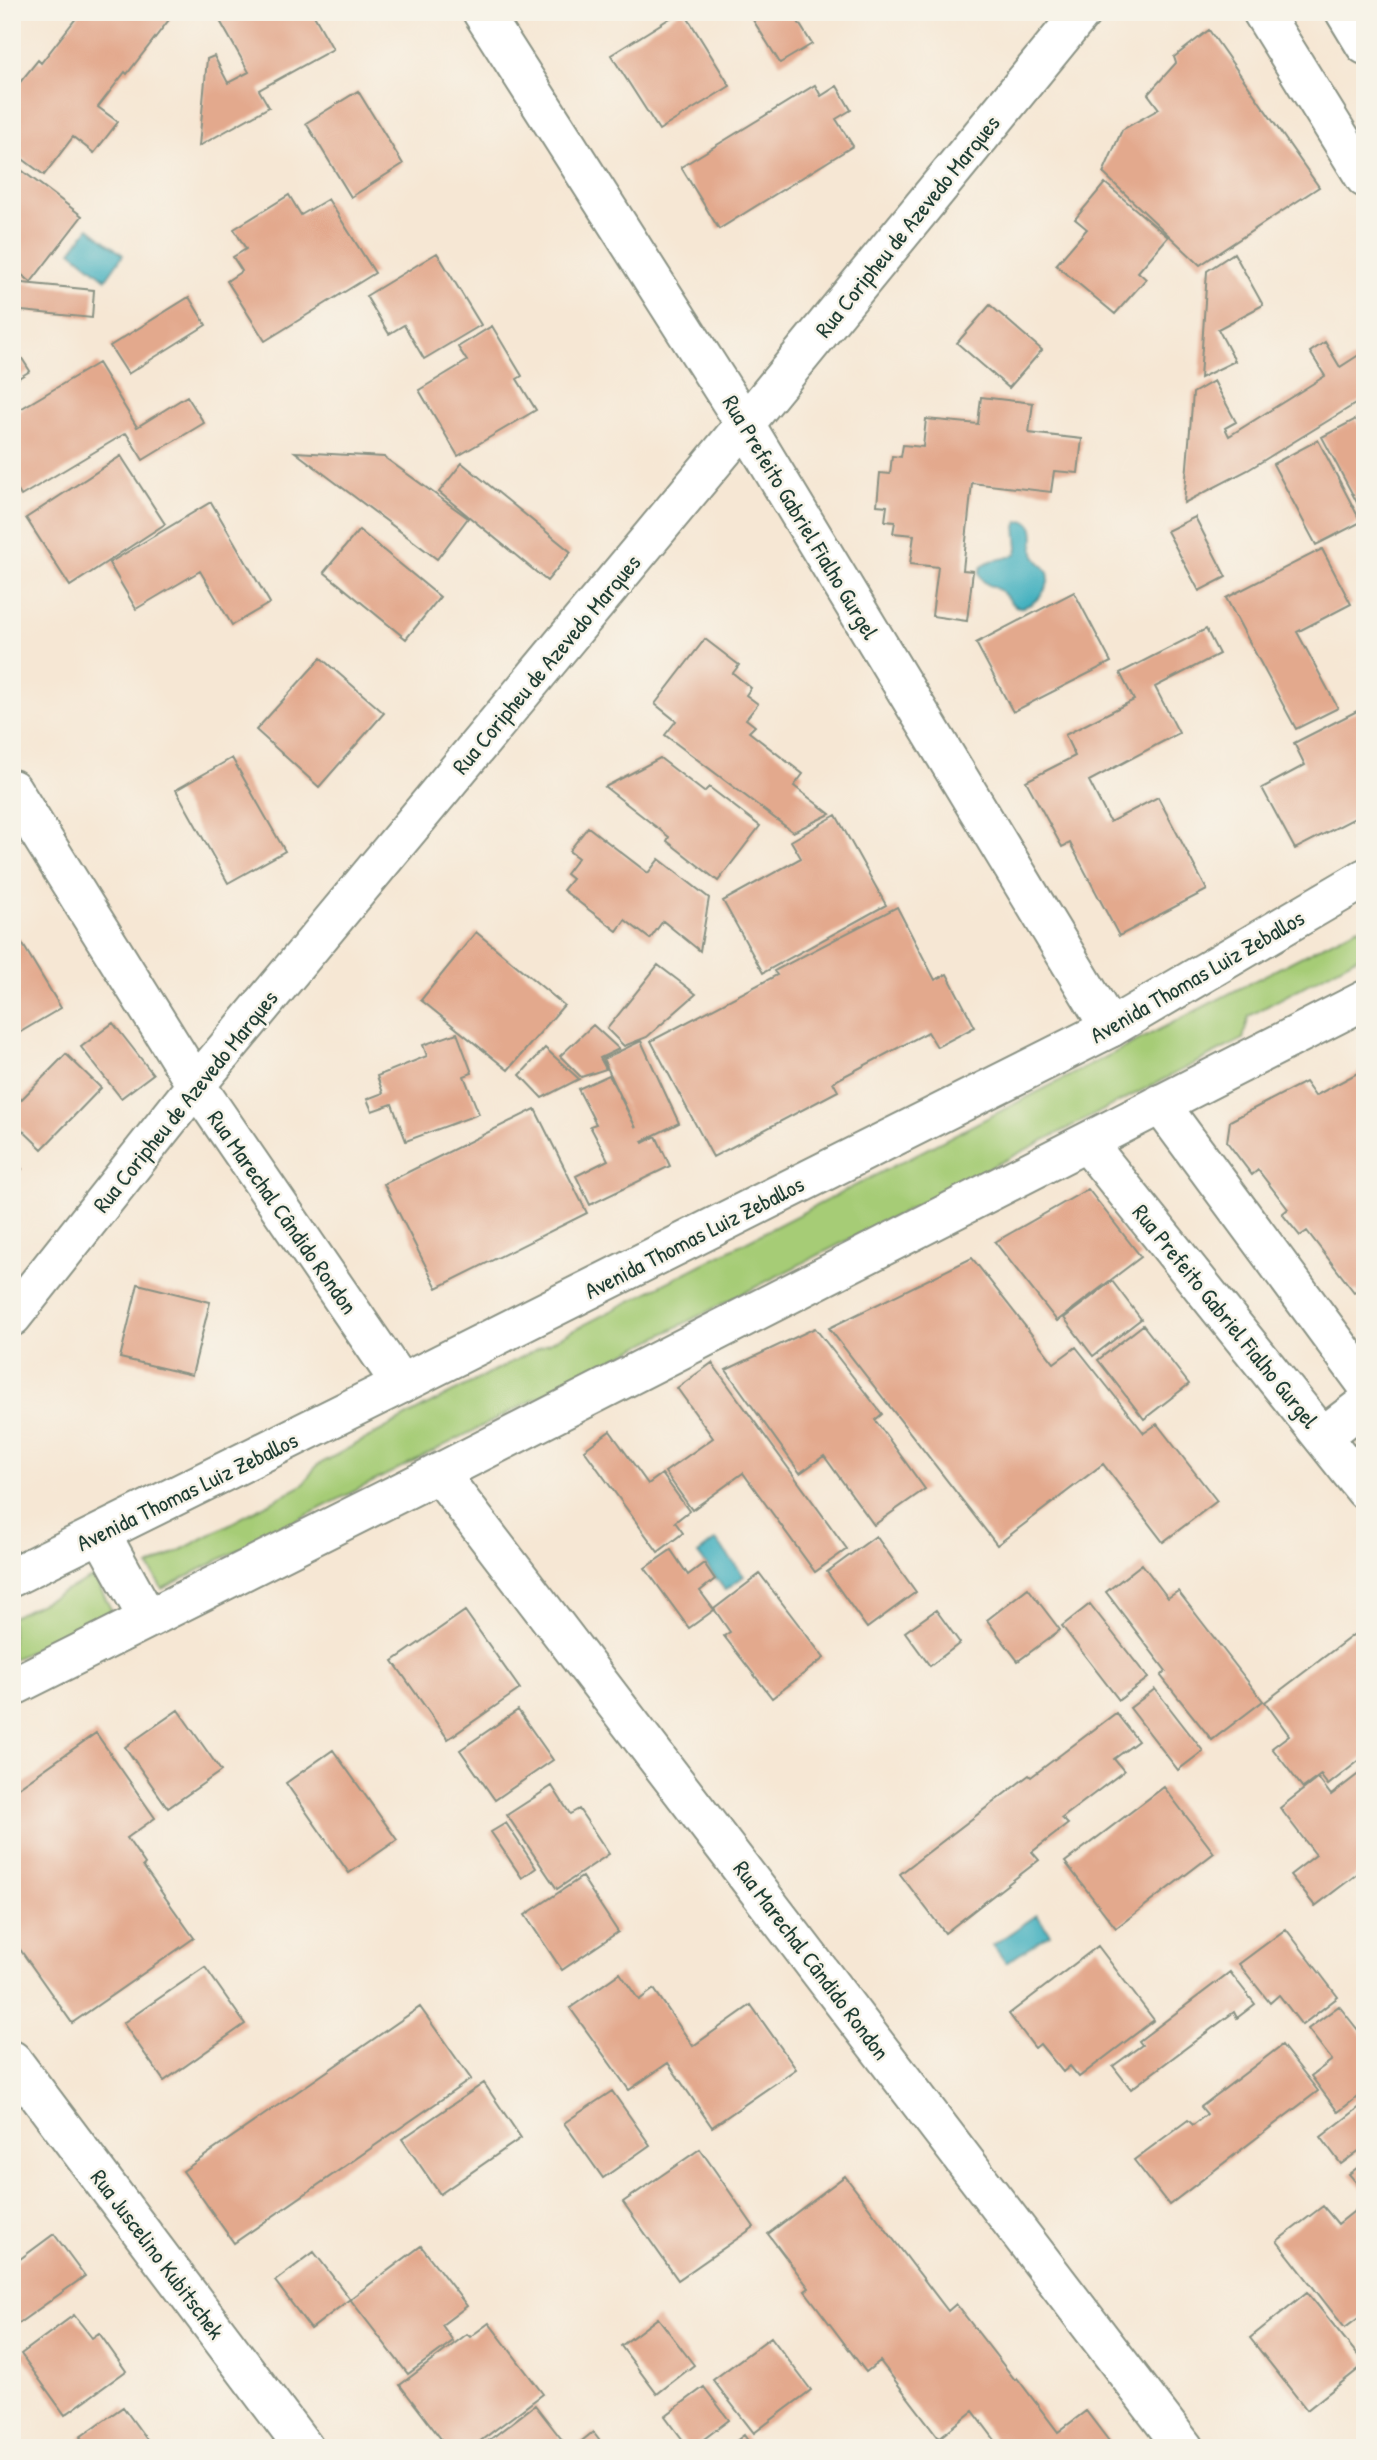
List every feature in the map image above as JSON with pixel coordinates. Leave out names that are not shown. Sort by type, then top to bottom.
[{"type":"street","name":"Rua Prefeito Gabriel Fialho Gurgel","points":[[482,12],[745,424],[1110,1028]]},
{"type":"street","name":"Rua Coripheu de Azevedo Marques","points":[[12,1317],[195,1085],[745,424],[1082,12]]},
{"type":"street","points":[[1262,12],[1365,178]]},
{"type":"street","points":[[1345,12],[1365,45]]},
{"type":"street","name":"Rua Marechal Cândido Rondon","points":[[12,789],[195,1085],[401,1384]]},
{"type":"street","name":"Avenida Thomas Luiz Zeballos","points":[[12,1577],[1110,1028],[1365,878]]},
{"type":"street","points":[[1309,1027],[1365,983]]},
{"type":"street","points":[[12,1687],[439,1473],[1365,1000]]},
{"type":"street","points":[[1160,1104],[1365,1382]]},
{"type":"street","name":"Rua Prefeito Gabriel Fialho Gurgel","points":[[1087,1143],[1365,1490]]},
{"type":"street","points":[[1323,1436],[1365,1404]]},
{"type":"street","name":"Rua Marechal Cândido Rondon","points":[[439,1473],[1184,2448]]},
{"type":"street","points":[[101,1534],[147,1617]]},
{"type":"street","name":"Rua Juscelino Kubitschek","points":[[12,2060],[304,2448]]},
{"type":"green space","points":[[1359,927],[1365,933],[1365,953],[1249,1016],[1243,1039],[162,1589],[149,1567],[303,1485],[316,1466],[424,1407]]},
{"type":"green space","points":[[94,1577],[112,1611],[12,1660],[12,1617]]},
{"type":"water","points":[[89,228],[123,255],[106,279],[71,251]]},
{"type":"water","points":[[1026,521],[1033,528],[1035,556],[1047,571],[1049,579],[1035,601],[1019,607],[983,581],[980,572],[988,562],[1016,554],[1016,526],[1019,522]]},
{"type":"water","points":[[716,1540],[744,1576],[725,1590],[698,1554]]},
{"type":"water","points":[[1037,1915],[1050,1934],[1006,1963],[993,1945]]},
{"type":"building","points":[[81,12],[175,12],[98,107],[118,122],[94,153],[73,137],[44,175],[12,151],[12,92],[38,60],[41,63]]},
{"type":"building","points":[[215,12],[312,12],[333,49],[259,90],[269,107],[199,146],[207,59],[214,56],[228,83],[249,72]]},
{"type":"building","points":[[684,12],[730,86],[659,130],[611,55]]},
{"type":"building","points":[[748,12],[792,12],[812,44],[780,63]]},
{"type":"building","points":[[1209,30],[1319,187],[1200,265],[1103,173],[1122,130],[1159,109],[1148,94],[1176,63],[1174,57]]},
{"type":"building","points":[[815,85],[821,96],[837,86],[851,110],[836,119],[853,146],[719,229],[681,167]]},
{"type":"building","points":[[358,91],[403,164],[351,197],[306,123]]},
{"type":"building","points":[[12,163],[82,216],[31,282],[12,267]]},
{"type":"building","points":[[1105,183],[1168,237],[1138,272],[1146,279],[1115,314],[1056,265],[1087,229],[1075,219]]},
{"type":"building","points":[[289,195],[301,215],[328,199],[375,273],[265,341],[227,281],[242,271],[233,257],[246,249],[234,229]]},
{"type":"building","points":[[437,253],[481,325],[424,359],[404,325],[389,334],[366,296]]},
{"type":"building","points":[[1234,253],[1263,305],[1218,329],[1235,361],[1200,378],[1207,271]]},
{"type":"building","points":[[12,282],[94,290],[92,318],[22,311],[12,316]]},
{"type":"building","points":[[189,297],[206,325],[128,374],[110,346]]},
{"type":"building","points":[[990,305],[1042,350],[1009,388],[957,343]]},
{"type":"building","points":[[492,326],[522,376],[517,379],[536,410],[458,456],[419,390],[467,361],[458,347]]},
{"type":"building","points":[[1325,342],[1340,367],[1365,351],[1365,398],[1248,470],[1184,503],[1193,393],[1214,381],[1236,422],[1225,428],[1229,436],[1325,376],[1310,352]]},
{"type":"building","points":[[12,343],[30,371],[12,382]]},
{"type":"building","points":[[98,363],[137,427],[187,396],[204,423],[143,460],[126,433],[21,496],[12,481],[12,414]]},
{"type":"building","points":[[981,397],[1033,403],[1029,433],[1082,439],[1078,473],[1054,471],[1051,492],[972,483],[963,570],[973,571],[967,621],[932,616],[938,567],[910,564],[914,535],[893,533],[895,522],[885,521],[887,506],[877,505],[880,473],[890,474],[892,456],[901,457],[903,445],[923,447],[926,419],[978,424]]},
{"type":"building","points":[[1356,419],[1365,436],[1363,514],[1322,437]]},
{"type":"building","points":[[1318,440],[1361,522],[1316,545],[1273,464]]},
{"type":"building","points":[[295,452],[384,457],[468,518],[437,559]]},
{"type":"building","points":[[121,456],[165,524],[70,586],[26,518]]},
{"type":"building","points":[[462,463],[571,552],[547,581],[439,492]]},
{"type":"building","points":[[211,502],[270,603],[232,625],[200,571],[136,609],[109,563]]},
{"type":"building","points":[[1195,517],[1226,577],[1199,591],[1167,531]]},
{"type":"building","points":[[359,530],[440,597],[406,639],[324,572]]},
{"type":"building","points":[[1322,549],[1351,604],[1297,632],[1338,708],[1296,729],[1226,598]]},
{"type":"building","points":[[1074,592],[1111,662],[1013,712],[976,643]]},
{"type":"building","points":[[1206,629],[1219,654],[1155,687],[1179,733],[1089,781],[1110,822],[1158,797],[1207,890],[1119,936],[1070,843],[1062,847],[1026,781],[1075,756],[1065,735],[1134,700],[1120,673]]},
{"type":"building","points":[[705,639],[739,665],[733,673],[751,688],[746,695],[758,704],[746,719],[755,726],[749,732],[803,774],[794,786],[830,814],[793,832],[665,735],[676,721],[655,704]]},
{"type":"building","points":[[321,658],[384,713],[319,787],[256,730]]},
{"type":"building","points":[[1365,707],[1365,813],[1295,849],[1262,788],[1305,765],[1294,743]]},
{"type":"building","points":[[232,758],[285,851],[228,883],[176,790]]},
{"type":"building","points":[[660,758],[704,792],[709,787],[760,826],[718,881],[667,841],[669,837],[605,787]]},
{"type":"building","points":[[836,815],[886,905],[763,973],[723,901],[801,858],[791,841]]},
{"type":"building","points":[[588,827],[648,873],[659,859],[709,898],[700,951],[663,921],[650,939],[625,920],[617,931],[563,890],[572,879],[566,874],[578,858],[569,851]]},
{"type":"building","points":[[897,907],[935,980],[947,974],[975,1027],[937,1047],[928,1032],[833,1082],[838,1091],[713,1157],[651,1041],[777,975],[774,971]]},
{"type":"building","points":[[476,932],[564,1005],[508,1070],[421,1000]]},
{"type":"building","points":[[19,938],[61,1008],[12,1037],[12,941]]},
{"type":"building","points":[[658,965],[696,994],[647,1037],[624,1046],[607,1029]]},
{"type":"building","points":[[113,1023],[153,1074],[121,1098],[81,1047]]},
{"type":"building","points":[[593,1025],[619,1049],[600,1058],[606,1069],[581,1077],[560,1056]]},
{"type":"building","points":[[457,1033],[472,1073],[464,1076],[479,1114],[406,1141],[392,1104],[372,1111],[367,1099],[383,1093],[377,1076],[427,1056],[423,1045]]},
{"type":"building","points":[[641,1041],[679,1123],[642,1141],[643,1143],[656,1136],[670,1166],[590,1205],[576,1176],[608,1160],[590,1126],[596,1124],[578,1089],[609,1075],[636,1128],[603,1059]]},
{"type":"building","points":[[545,1048],[579,1079],[542,1098],[520,1075]]},
{"type":"building","points":[[66,1054],[101,1088],[42,1149],[12,1120],[12,1109]]},
{"type":"building","points":[[1365,1069],[1365,1301],[1357,1290],[1354,1292],[1307,1231],[1300,1236],[1282,1214],[1288,1209],[1258,1170],[1252,1175],[1227,1142],[1230,1121],[1305,1082],[1315,1096]]},
{"type":"building","points":[[535,1109],[587,1213],[437,1288],[384,1184]]},
{"type":"building","points":[[12,1160],[22,1169],[12,1179]]},
{"type":"building","points":[[1088,1189],[1141,1257],[1057,1321],[995,1242]]},
{"type":"building","points":[[972,1258],[1054,1363],[1076,1347],[1144,1433],[1157,1424],[1217,1501],[1163,1542],[1103,1464],[997,1545],[829,1328]]},
{"type":"building","points":[[1112,1281],[1141,1319],[1093,1356],[1064,1318]]},
{"type":"building","points":[[138,1284],[210,1302],[192,1375],[120,1358]]},
{"type":"building","points":[[1143,1325],[1189,1384],[1144,1419],[1098,1360]]},
{"type":"building","points":[[815,1328],[882,1414],[875,1420],[925,1489],[874,1525],[824,1456],[800,1473],[726,1370]]},
{"type":"building","points":[[712,1363],[847,1549],[815,1572],[743,1473],[692,1510],[665,1472],[713,1438],[677,1388]]},
{"type":"building","points":[[610,1431],[648,1484],[662,1474],[689,1511],[675,1522],[683,1533],[658,1552],[584,1450]]},
{"type":"building","points":[[876,1536],[916,1592],[867,1628],[827,1572]]},
{"type":"building","points":[[671,1550],[688,1575],[704,1563],[715,1579],[700,1591],[714,1610],[689,1628],[645,1568]]},
{"type":"building","points":[[1142,1564],[1168,1598],[1178,1591],[1263,1701],[1212,1740],[1161,1676],[1166,1671],[1106,1592]]},
{"type":"building","points":[[760,1574],[824,1658],[772,1698],[724,1636],[730,1632],[714,1609]]},
{"type":"building","points":[[1028,1588],[1060,1630],[1018,1661],[987,1620]]},
{"type":"building","points":[[1090,1604],[1148,1678],[1119,1700],[1062,1626]]},
{"type":"building","points":[[936,1610],[960,1643],[930,1666],[905,1632]]},
{"type":"building","points":[[465,1611],[520,1689],[448,1739],[393,1661]]},
{"type":"building","points":[[1365,1626],[1365,1756],[1328,1785],[1322,1774],[1303,1788],[1272,1748],[1289,1735],[1265,1702]]},
{"type":"building","points":[[1155,1689],[1203,1751],[1178,1770],[1130,1708]]},
{"type":"building","points":[[178,1710],[221,1771],[168,1808],[125,1747]]},
{"type":"building","points":[[518,1710],[553,1760],[495,1800],[460,1750]]},
{"type":"building","points":[[1116,1713],[1138,1741],[1114,1759],[1124,1771],[1062,1818],[1068,1824],[1032,1852],[1039,1860],[945,1933],[900,1874],[1029,1775],[1031,1777]]},
{"type":"building","points":[[96,1733],[155,1818],[127,1838],[145,1864],[143,1866],[194,1938],[72,2023],[12,1938],[12,1792]]},
{"type":"building","points":[[333,1750],[397,1840],[349,1873],[286,1783]]},
{"type":"building","points":[[1365,1769],[1365,1868],[1315,1906],[1290,1875],[1316,1855],[1280,1808],[1318,1778],[1331,1795]]},
{"type":"building","points":[[552,1786],[570,1814],[579,1809],[609,1854],[557,1889],[507,1815]]},
{"type":"building","points":[[1164,1787],[1214,1853],[1116,1928],[1065,1862]]},
{"type":"building","points":[[506,1823],[536,1868],[522,1878],[491,1832]]},
{"type":"building","points":[[582,1877],[618,1932],[562,1970],[525,1915]]},
{"type":"building","points":[[1286,1929],[1338,1997],[1302,2025],[1279,1995],[1270,2003],[1239,1964]]},
{"type":"building","points":[[1098,1946],[1154,2020],[1079,2077],[1070,2066],[1063,2072],[1040,2044],[1035,2048],[1009,2014]]},
{"type":"building","points":[[205,1967],[245,2024],[164,2081],[123,2023]]},
{"type":"building","points":[[1230,1972],[1255,2004],[1237,2018],[1234,2012],[1131,2089],[1113,2066],[1142,2045],[1139,2041]]},
{"type":"building","points":[[620,1973],[639,2000],[654,1989],[693,2046],[751,2005],[796,2069],[712,2127],[668,2063],[629,2090],[570,2008]]},
{"type":"building","points":[[1339,2006],[1365,2039],[1365,2091],[1338,2112],[1311,2076],[1332,2060],[1308,2029]]},
{"type":"building","points":[[420,2007],[471,2079],[234,2243],[183,2171]]},
{"type":"building","points":[[1282,2045],[1318,2091],[1169,2205],[1134,2160],[1188,2120],[1193,2125],[1207,2114],[1201,2107]]},
{"type":"building","points":[[484,2083],[521,2138],[440,2194],[402,2139]]},
{"type":"building","points":[[612,2091],[650,2145],[603,2178],[564,2123]]},
{"type":"building","points":[[1365,2103],[1365,2155],[1360,2150],[1341,2164],[1321,2137]]},
{"type":"building","points":[[700,2149],[754,2227],[678,2280],[623,2202]]},
{"type":"building","points":[[1365,2162],[1365,2193],[1349,2174]]},
{"type":"building","points":[[845,2176],[948,2311],[956,2304],[1058,2432],[1086,2411],[1109,2441],[1101,2448],[1001,2448],[973,2411],[939,2438],[880,2361],[866,2372],[805,2291],[809,2288],[768,2234]]},
{"type":"building","points":[[1362,2205],[1365,2209],[1365,2313],[1345,2328],[1277,2241],[1323,2206],[1338,2224]]},
{"type":"building","points":[[54,2234],[85,2276],[12,2328],[12,2265]]},
{"type":"building","points":[[421,2246],[467,2306],[442,2325],[453,2341],[408,2374],[350,2299]]},
{"type":"building","points":[[314,2252],[350,2299],[311,2329],[275,2281]]},
{"type":"building","points":[[1307,2292],[1365,2364],[1307,2410],[1250,2338]]},
{"type":"building","points":[[74,2315],[92,2338],[99,2333],[126,2371],[65,2415],[21,2354]]},
{"type":"building","points":[[658,2318],[694,2365],[657,2394],[621,2346]]},
{"type":"building","points":[[489,2323],[543,2394],[471,2448],[448,2448],[400,2385],[467,2334],[470,2337]]},
{"type":"building","points":[[771,2337],[811,2390],[754,2433],[713,2380]]},
{"type":"building","points":[[704,2387],[729,2420],[689,2448],[665,2416]]},
{"type":"building","points":[[535,2405],[563,2441],[555,2448],[479,2448]]},
{"type":"building","points":[[123,2407],[153,2448],[88,2448],[80,2437]]},
{"type":"building","points":[[593,2432],[605,2448],[573,2448]]},
{"type":"building","points":[[744,2435],[753,2448],[727,2448]]}]
